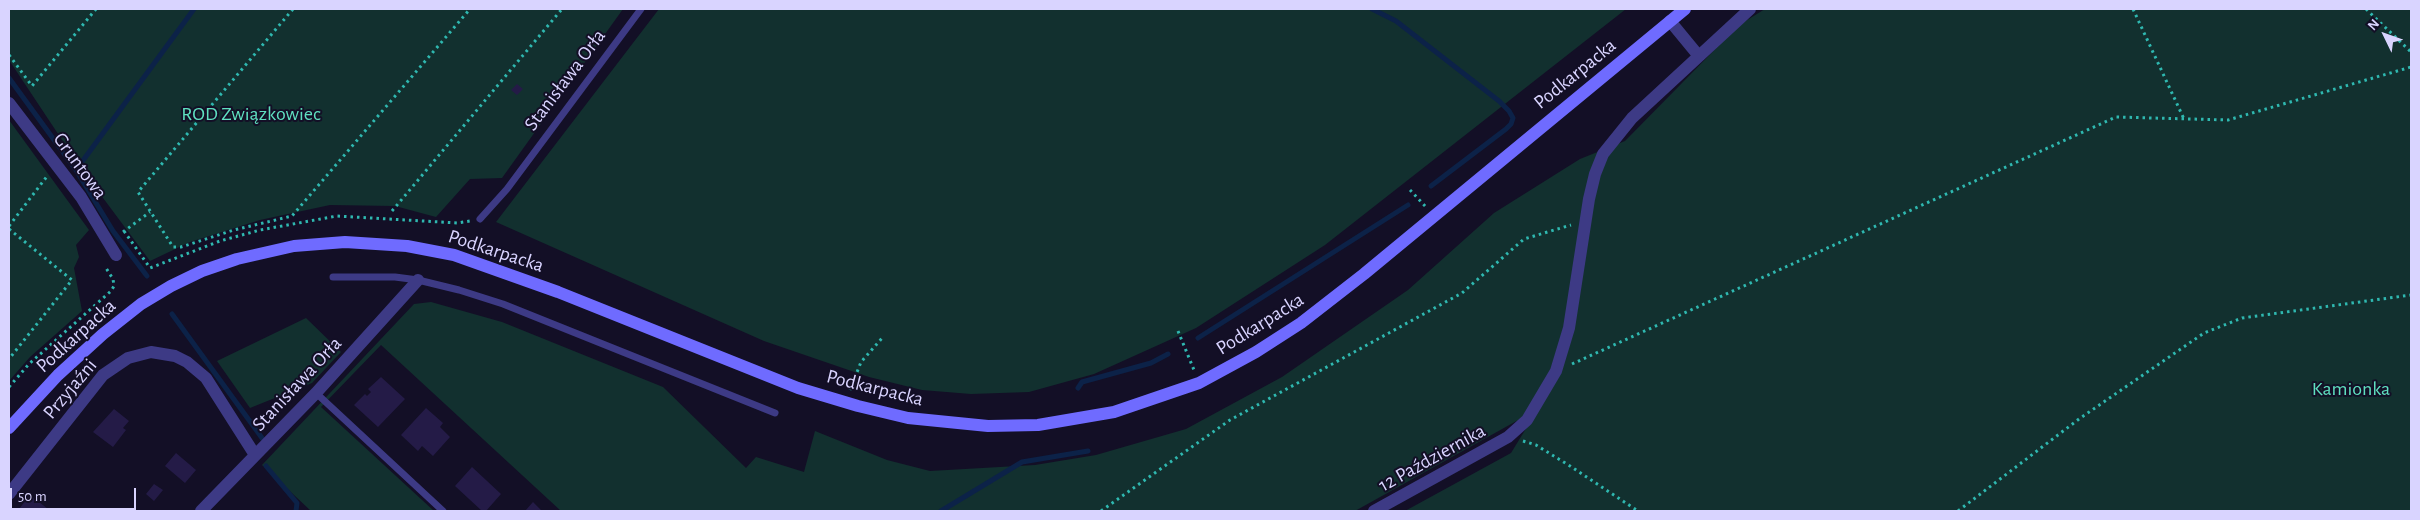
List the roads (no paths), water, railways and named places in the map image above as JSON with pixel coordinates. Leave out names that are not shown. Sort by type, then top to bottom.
[{"type":"main road","name":"Podkarpacka","points":[[9,428],[58,375],[103,334],[141,304],[171,286],[202,271],[237,259],[294,246],[345,242],[416,247],[454,255],[490,266],[798,388],[847,403],[908,418],[951,424],[1038,425],[1114,412],[1199,383],[1256,352],[1300,323],[1357,279],[1686,9]]},
{"type":"street","name":"12 Października","points":[[1374,511],[1508,437],[1527,420],[1556,371],[1569,328],[1586,220],[1595,174],[1603,154],[1632,118],[1750,9]]},
{"type":"street","points":[[1670,21],[1698,55]]},
{"type":"street","name":"Gruntowa","points":[[9,103],[81,198],[116,255]]},
{"type":"street","name":"Stanisława Orła","points":[[201,511],[316,393],[418,280]]},
{"type":"street","name":"Przyjaźni","points":[[9,494],[103,375],[128,358],[151,352],[175,356],[187,362],[206,378],[255,455]]},
{"type":"lane","name":"Stanisława Orła","points":[[480,219],[506,189],[641,9]]},
{"type":"lane","points":[[333,277],[370,276],[418,280],[503,304],[775,413]]},
{"type":"lane","points":[[316,393],[443,511]]},
{"type":"waterway","points":[[76,170],[194,9]]},
{"type":"waterway","points":[[1372,9],[1396,21],[1499,101],[1513,118],[1511,124],[1506,129],[1431,186]]},
{"type":"waterway","points":[[9,78],[76,170],[113,231],[147,276]]},
{"type":"waterway","points":[[1198,338],[1408,205]]},
{"type":"waterway","points":[[172,314],[262,438]]},
{"type":"waterway","points":[[1078,388],[1082,382],[1151,363],[1168,354]]},
{"type":"waterway","points":[[941,511],[1022,462],[1088,451]]},
{"type":"waterway","points":[[266,466],[297,503],[296,511]]},
{"type":"park label","name":"ROD Związkowiec","points":[[251,114]]},
{"type":"park label","name":"Kamionka","points":[[2351,389]]}]
